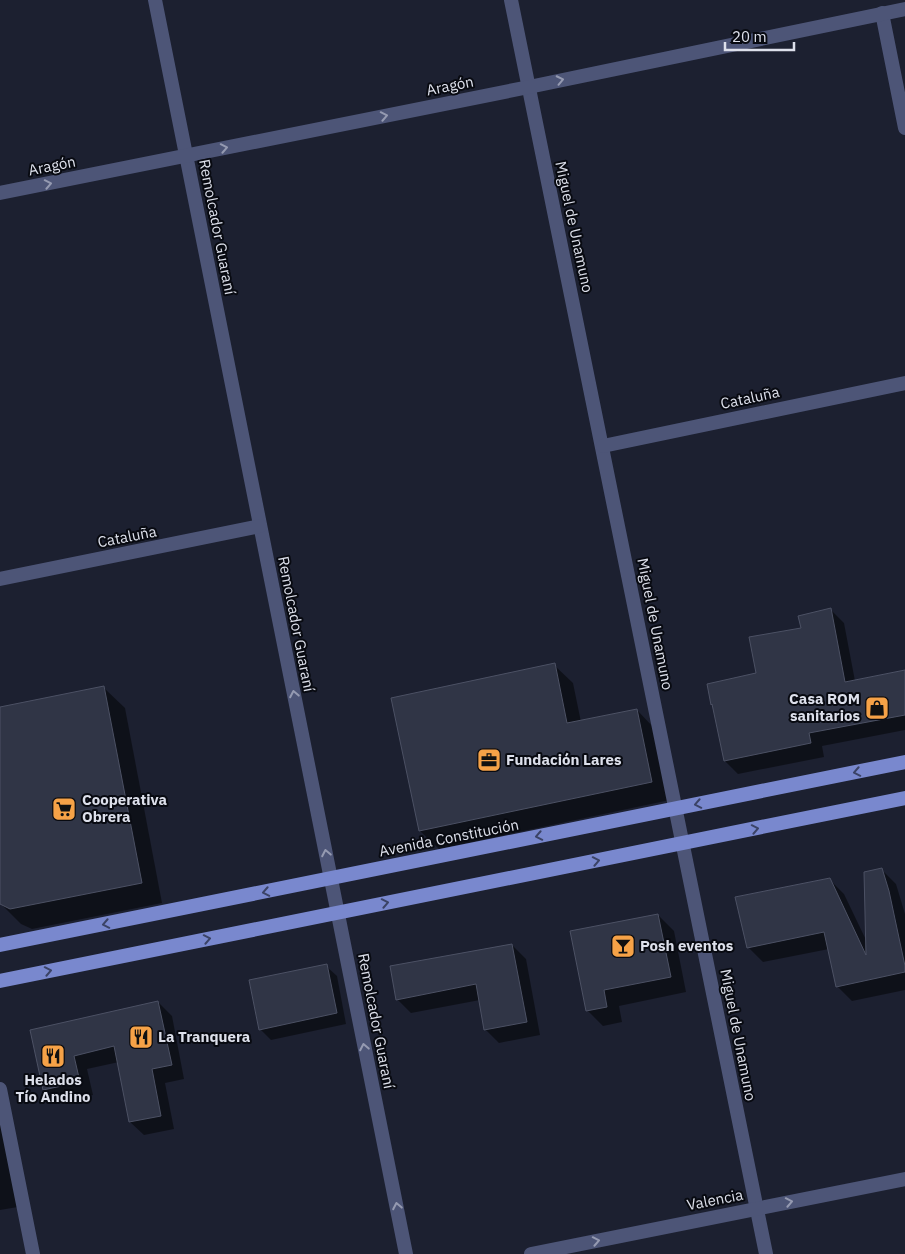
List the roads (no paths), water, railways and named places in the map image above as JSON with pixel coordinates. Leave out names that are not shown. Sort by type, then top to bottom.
[{"type":"main road","name":"Avenida Constitución","points":[[0,945],[905,762]]},
{"type":"main road","points":[[0,981],[905,798]]},
{"type":"street","name":"Remolcador Guaraní","points":[[155,0],[406,1254]]},
{"type":"street","name":"Miguel de Unamuno","points":[[511,0],[766,1254]]},
{"type":"street","name":"Aragón","points":[[0,193],[529,87],[905,9]]},
{"type":"street","points":[[882,13],[905,128]]},
{"type":"street","name":"Cataluña","points":[[602,446],[905,383]]},
{"type":"street","name":"Cataluña","points":[[0,579],[260,526]]},
{"type":"street","points":[[0,1088],[33,1254]]},
{"type":"street","name":"Valencia","points":[[531,1254],[905,1178]]},
{"type":"place","name":"Casa ROM sanitarios","points":[[877,708]]},
{"type":"place","name":"Fundación Lares","points":[[489,760]]},
{"type":"place","name":"Cooperativa Obrera","points":[[64,809]]},
{"type":"place","name":"Posh eventos","points":[[623,946]]},
{"type":"place","name":"La Tranquera","points":[[141,1037]]},
{"type":"place","name":"Helados Tío Andino","points":[[53,1056]]}]
